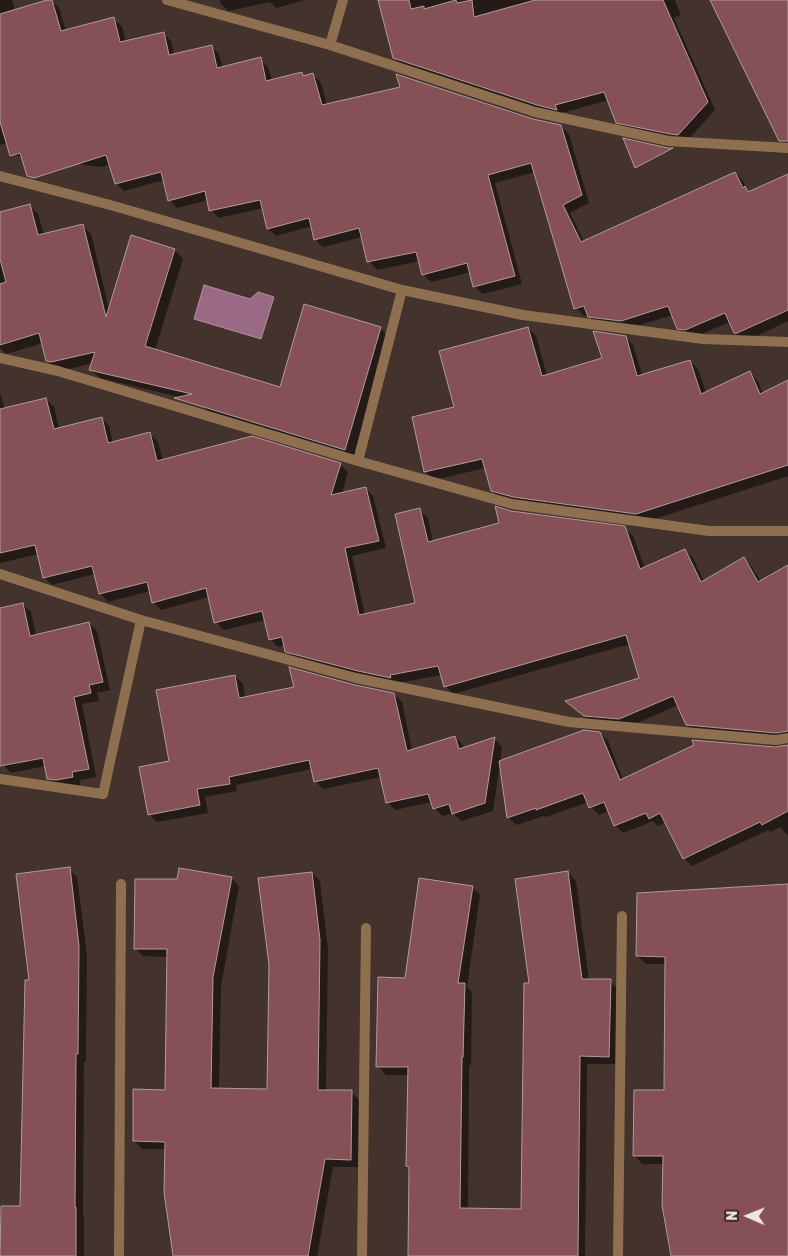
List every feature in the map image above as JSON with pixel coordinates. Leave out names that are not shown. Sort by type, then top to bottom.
[{"type":"lane","points":[[166,0],[330,45],[535,112],[669,141],[788,148]]},
{"type":"lane","points":[[330,45],[343,0]]},
{"type":"lane","points":[[0,176],[114,206],[402,290],[522,315],[674,336],[788,342]]},
{"type":"lane","points":[[358,461],[402,290]]},
{"type":"lane","points":[[0,358],[58,371],[358,461],[512,504],[709,531],[788,531]]},
{"type":"lane","points":[[0,574],[141,620],[356,678],[570,722],[776,740],[788,738]]},
{"type":"lane","points":[[0,779],[103,794],[141,620]]},
{"type":"lane","points":[[119,1256],[121,884]]},
{"type":"lane","points":[[618,1256],[622,916]]},
{"type":"lane","points":[[362,1256],[366,928]]},
{"type":"shaded area","points":[[204,285],[250,299],[258,292],[274,297],[261,339],[194,319]]},
{"type":"building","points":[[52,0],[61,31],[114,17],[120,42],[164,32],[169,55],[212,45],[217,68],[261,57],[266,81],[302,72],[303,76],[313,73],[322,105],[400,87],[396,74],[533,119],[561,125],[582,195],[563,205],[581,242],[735,172],[743,188],[745,186],[748,192],[788,174],[788,310],[734,333],[725,313],[685,330],[677,329],[668,306],[621,321],[588,317],[584,306],[574,309],[531,163],[488,175],[515,276],[473,287],[467,263],[422,275],[416,252],[367,262],[359,228],[314,240],[309,218],[267,229],[260,200],[209,211],[205,191],[168,201],[161,172],[115,184],[106,155],[34,178],[27,176],[20,153],[10,156],[0,122],[0,14]]},
{"type":"building","points":[[378,0],[409,0],[411,9],[424,6],[424,9],[456,0],[457,3],[472,0],[474,17],[535,0],[663,0],[708,102],[678,135],[616,123],[604,92],[555,105],[557,110],[537,105],[393,58]]},
{"type":"building","points":[[710,0],[788,0],[788,141],[779,141]]},
{"type":"building","points":[[623,138],[668,148],[673,148],[635,168]]},
{"type":"building","points":[[30,204],[38,235],[83,224],[106,317],[131,235],[175,249],[145,346],[280,387],[304,304],[381,327],[345,450],[174,398],[192,394],[89,370],[95,352],[51,362],[46,361],[39,333],[0,345],[0,284],[6,282],[0,259],[0,212]]},
{"type":"building","points":[[528,327],[542,376],[602,358],[593,331],[626,336],[637,376],[690,360],[701,394],[750,371],[760,394],[788,380],[788,465],[636,514],[513,497],[491,491],[482,459],[424,472],[412,417],[454,407],[439,351]]},
{"type":"building","points":[[46,398],[54,429],[102,417],[108,443],[150,432],[157,461],[252,436],[341,463],[331,495],[366,487],[379,541],[345,548],[359,615],[415,603],[395,514],[420,508],[428,542],[499,523],[495,506],[511,511],[625,526],[640,569],[685,549],[701,582],[744,557],[758,582],[788,565],[788,731],[776,733],[686,725],[673,696],[619,719],[584,716],[565,701],[639,678],[626,635],[444,687],[438,666],[390,675],[391,678],[285,652],[282,637],[269,640],[262,611],[214,623],[206,588],[152,603],[147,582],[99,594],[92,566],[43,578],[35,545],[0,553],[0,409]]},
{"type":"building","points":[[23,603],[30,636],[89,622],[103,682],[89,685],[91,693],[74,697],[89,769],[72,772],[73,777],[56,780],[47,779],[43,758],[0,766],[0,608]]},
{"type":"building","points":[[289,667],[355,685],[394,693],[407,751],[455,736],[459,749],[495,737],[485,803],[452,814],[449,804],[433,809],[428,794],[386,803],[378,768],[314,782],[309,760],[229,777],[230,784],[197,789],[200,805],[148,815],[139,767],[169,761],[156,690],[235,675],[239,698],[294,687]]},
{"type":"building","points":[[584,730],[600,732],[620,780],[694,745],[692,740],[775,747],[788,745],[788,811],[762,825],[760,822],[683,859],[660,813],[649,819],[646,813],[614,826],[604,802],[589,808],[583,793],[507,818],[499,761]]},
{"type":"building","points":[[70,867],[79,946],[78,1054],[76,1054],[76,1256],[0,1256],[1,1206],[20,1206],[25,980],[29,980],[16,874]]},
{"type":"building","points":[[179,868],[232,877],[213,977],[211,1088],[267,1089],[269,965],[258,878],[312,872],[320,940],[318,1090],[352,1090],[351,1160],[325,1159],[308,1256],[173,1256],[164,1192],[165,1142],[133,1141],[133,1089],[165,1090],[167,949],[134,949],[135,879],[177,879]]},
{"type":"building","points":[[568,871],[582,979],[611,979],[609,1057],[580,1056],[578,1256],[408,1256],[409,1167],[406,1166],[408,1067],[376,1067],[378,977],[405,978],[419,878],[473,886],[458,983],[465,983],[460,1208],[521,1209],[524,983],[529,983],[515,879]]},
{"type":"building","points":[[788,884],[788,1256],[671,1256],[662,1205],[663,1156],[633,1156],[634,1090],[664,1090],[665,957],[636,956],[637,893]]}]
